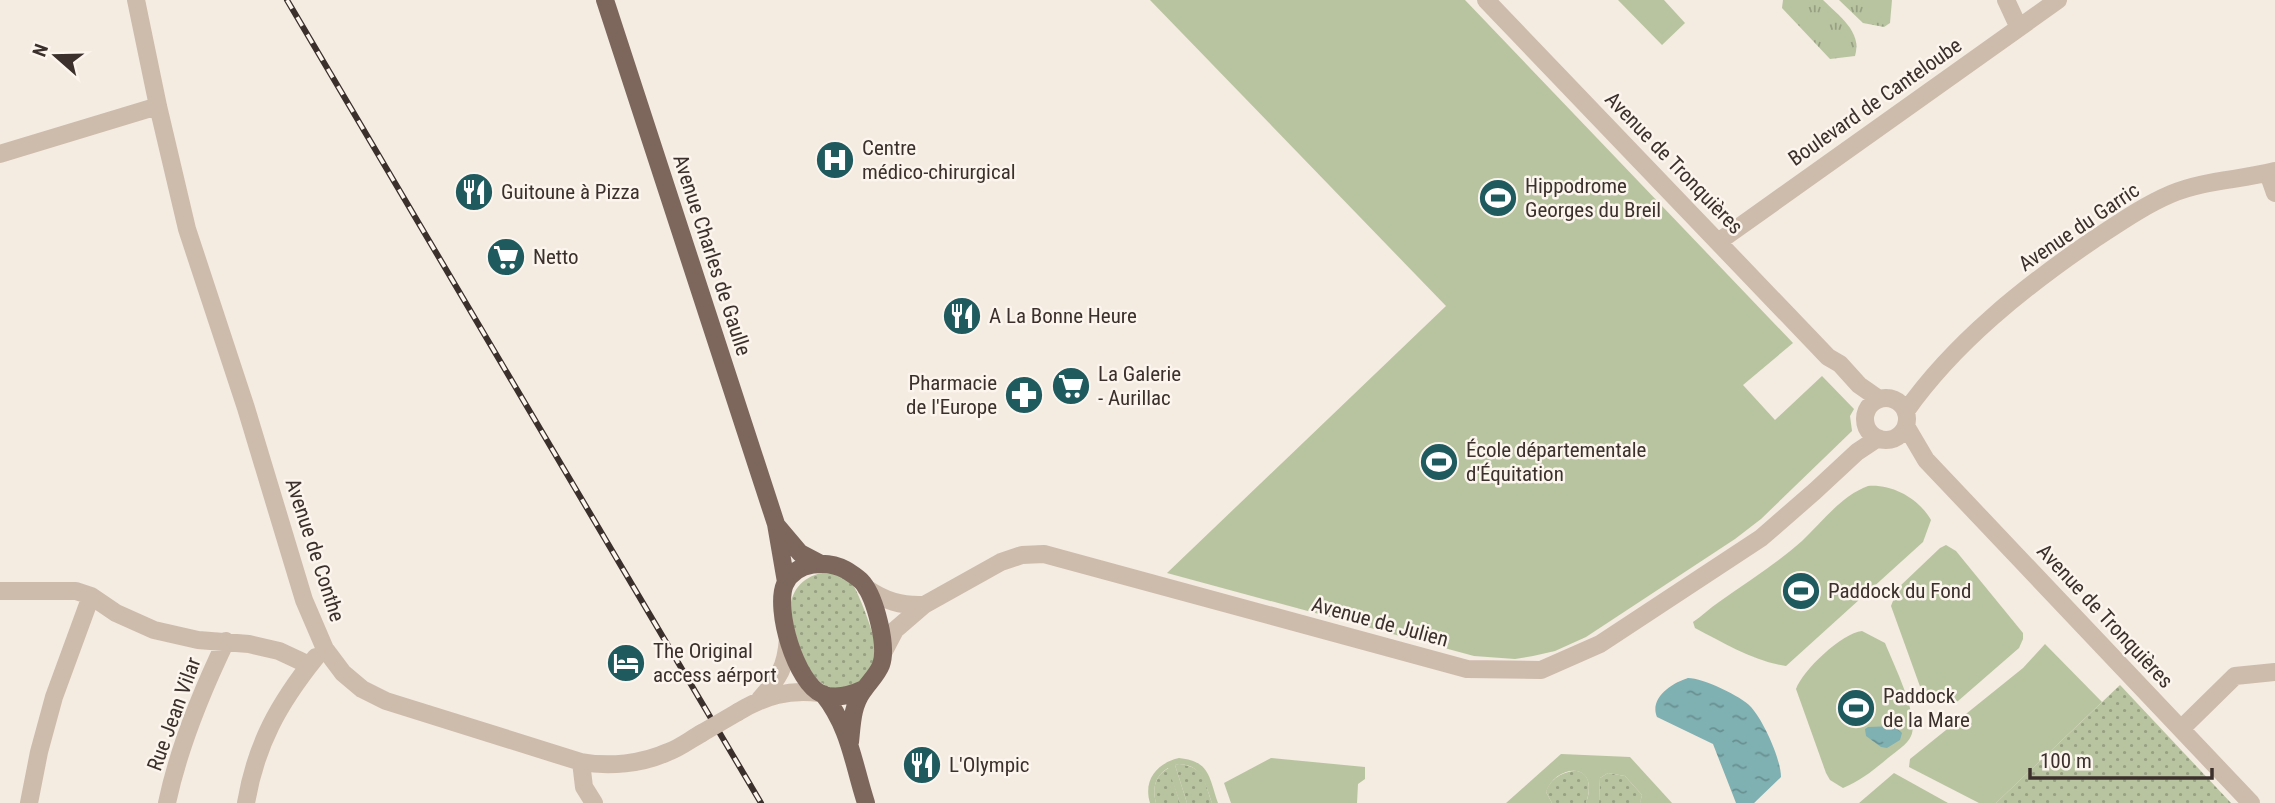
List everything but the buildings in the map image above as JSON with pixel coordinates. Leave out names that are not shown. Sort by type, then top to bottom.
[{"type":"main road","name":"Avenue Charles de Gaulle","points":[[604,0],[776,524],[786,582]]},
{"type":"main road","name":"Avenue Charles de Gaulle","points":[[776,524],[800,553],[819,563]]},
{"type":"main road","points":[[850,742],[853,712],[864,689],[881,666],[883,636],[866,588],[856,577],[843,569],[819,563],[805,566],[786,582],[783,614],[788,638],[800,670],[808,683],[822,694],[838,715],[850,742],[866,803]]},
{"type":"main road","points":[[822,694],[842,696],[864,689]]},
{"type":"street","name":"Avenue de Conthe","points":[[136,0],[187,229],[246,408],[304,600],[325,649],[343,673],[362,689],[386,701],[581,762],[614,764],[642,761],[669,752],[760,699],[783,692],[822,694]]},
{"type":"street","name":"Avenue de Tronquières","points":[[1486,0],[1828,357],[1834,368],[1855,391],[1875,407]]},
{"type":"street","points":[[2006,0],[2019,28]]},
{"type":"street","name":"Boulevard de Canteloube","points":[[1718,242],[2058,0]]},
{"type":"street","points":[[0,154],[158,106]]},
{"type":"street","points":[[2272,172],[2275,193]]},
{"type":"street","name":"Avenue du Garric","points":[[1875,407],[1906,392],[1935,372],[1990,320],[2057,264],[2137,211],[2186,189],[2272,172]]},
{"type":"street","name":"Avenue du Garric","points":[[1906,418],[1935,372]]},
{"type":"street","points":[[1897,400],[1906,418],[1899,435],[1884,439],[1869,431],[1875,407],[1897,400]]},
{"type":"street","name":"Avenue de Julien","points":[[1797,506],[1811,487],[1851,448],[1875,407]]},
{"type":"street","name":"Avenue de Tronquières","points":[[1906,418],[1926,460]]},
{"type":"street","name":"Avenue de Tronquières","points":[[1884,439],[1899,442],[1926,460],[2251,803]]},
{"type":"street","name":"Avenue de Julien","points":[[884,651],[895,631],[923,605],[1001,562],[1022,555],[1044,554],[1467,669],[1541,670],[1600,644],[1761,538],[1857,452],[1884,439]]},
{"type":"street","points":[[866,588],[899,605],[923,605]]},
{"type":"street","points":[[0,591],[76,591],[91,596],[116,613],[154,630],[198,640],[226,641],[279,651],[309,665]]},
{"type":"street","points":[[29,803],[54,697],[91,596]]},
{"type":"street","name":"Avenue de Conthe","points":[[760,699],[777,679],[783,667],[787,657],[788,638]]},
{"type":"street","name":"Rue Jean Vilar","points":[[167,803],[185,736],[203,688],[226,641]]},
{"type":"street","points":[[246,803],[257,752],[273,719],[295,683],[325,649]]},
{"type":"street","points":[[2181,729],[2235,676],[2275,672]]},
{"type":"street","points":[[581,762],[584,787],[594,803]]},
{"type":"green space","points":[[1150,0],[1465,0],[1793,343],[1743,385],[1775,420],[1822,376],[1854,409],[1850,416],[1852,431],[1761,519],[1735,539],[1586,637],[1555,651],[1533,656],[1515,659],[1474,656],[1167,573],[1446,306]]},
{"type":"green space","points":[[1618,0],[1664,0],[1685,23],[1662,45]]},
{"type":"green space","points":[[1783,0],[1823,0],[1852,32],[1857,47],[1855,56],[1830,59],[1782,8]]},
{"type":"green space","points":[[1839,0],[1892,0],[1890,23],[1884,27],[1863,23]]},
{"type":"green space","name":"Paddock du Fond","points":[[1868,486],[1896,490],[1912,499],[1926,512],[1931,520],[1923,542],[1786,666],[1750,656],[1695,628],[1693,622],[1802,541],[1849,496]]},
{"type":"green space","points":[[1946,545],[1956,551],[2023,633],[2023,639],[2019,648],[1958,701],[1943,704],[1930,700],[1922,692],[1891,606],[1898,588]]},
{"type":"green space","points":[[822,573],[845,579],[855,588],[875,644],[872,668],[861,681],[851,687],[836,688],[825,685],[815,677],[802,653],[790,615],[794,593],[798,587],[808,578]]},
{"type":"green space","name":"Paddock de la Mare","points":[[1862,631],[1885,643],[1909,703],[1913,727],[1911,736],[1901,748],[1867,775],[1843,788],[1830,780],[1826,773],[1796,689],[1806,672],[1834,645]]},
{"type":"green space","points":[[2045,644],[2102,702],[1996,803],[1979,803],[1909,767],[1910,759],[2023,668]]},
{"type":"green space","points":[[2120,685],[2231,803],[1996,803]]},
{"type":"green space","points":[[1561,754],[1630,757],[1672,803],[1640,803],[1642,795],[1625,776],[1608,773],[1600,778],[1599,803],[1586,803],[1589,789],[1587,779],[1583,773],[1575,771],[1567,772],[1551,782],[1546,792],[1552,803],[1506,803]]},
{"type":"green space","points":[[1179,758],[1203,767],[1210,778],[1218,803],[1212,803],[1204,781],[1196,770],[1191,766],[1175,765],[1187,803],[1180,803],[1168,768],[1156,783],[1156,803],[1150,803],[1150,780],[1158,768]]},
{"type":"green space","points":[[1271,758],[1365,767],[1365,779],[1358,784],[1357,803],[1231,803],[1224,783]]},
{"type":"green space","points":[[1175,765],[1199,772],[1212,803],[1187,803]]},
{"type":"green space","points":[[1169,768],[1180,803],[1156,803],[1156,782],[1160,774]]},
{"type":"green space","points":[[1577,771],[1587,779],[1589,788],[1586,803],[1552,803],[1546,792],[1551,783],[1562,774]]},
{"type":"green space","points":[[1608,773],[1625,776],[1642,795],[1640,803],[1599,803],[1600,778]]},
{"type":"green space","points":[[1894,773],[1948,803],[1859,803]]},
{"type":"water","points":[[1688,678],[1712,684],[1739,698],[1751,707],[1766,730],[1775,750],[1781,777],[1754,803],[1736,803],[1713,744],[1657,717],[1655,710],[1659,698],[1669,688]]},
{"type":"water","points":[[1894,726],[1902,733],[1900,740],[1887,748],[1881,747],[1866,736],[1865,729],[1868,727]]},
{"type":"railway","points":[[287,0],[761,803]]},
{"type":"place","name":"Centre médico-chirurgical","points":[[835,160]]},
{"type":"place","name":"Guitoune à Pizza","points":[[474,192]]},
{"type":"place","name":"Hippodrome Georges du Breil","points":[[1498,198]]},
{"type":"place","name":"Netto","points":[[506,257]]},
{"type":"place","name":"A La Bonne Heure","points":[[962,316]]},
{"type":"place","name":"La Galerie - Aurillac","points":[[1071,386]]},
{"type":"place","name":"Pharmacie de l'Europe","points":[[1024,395]]},
{"type":"place","name":"École départementale d'Équitation","points":[[1439,462]]},
{"type":"place","name":"Paddock du Fond","points":[[1801,591]]},
{"type":"place","name":"The Original access aérport","points":[[626,663]]},
{"type":"place","name":"Paddock de la Mare","points":[[1856,708]]},
{"type":"place","name":"L'Olympic","points":[[922,765]]}]
